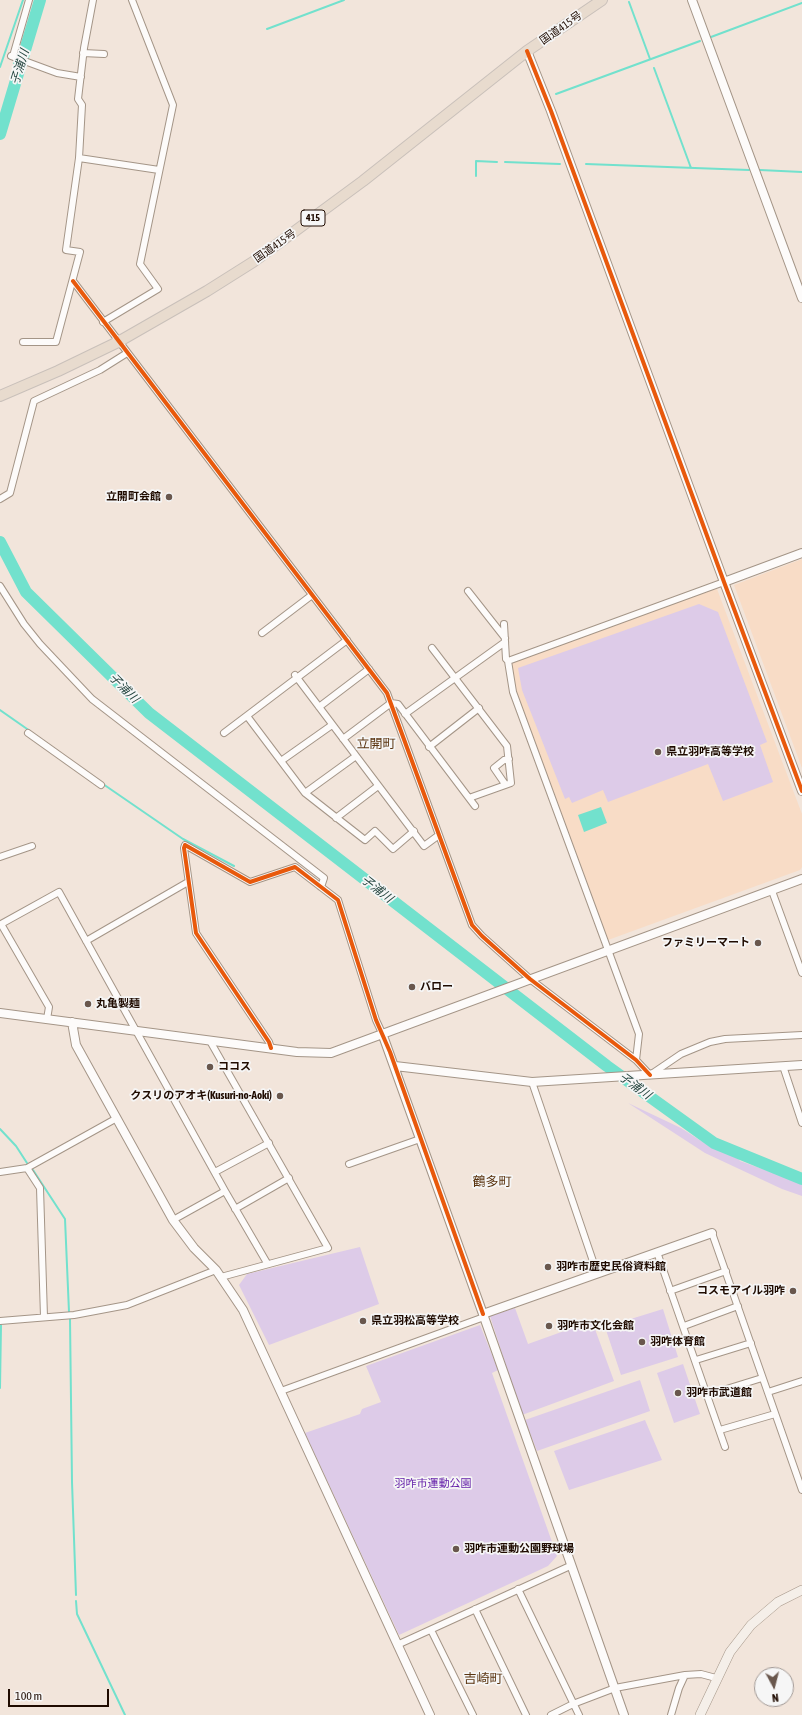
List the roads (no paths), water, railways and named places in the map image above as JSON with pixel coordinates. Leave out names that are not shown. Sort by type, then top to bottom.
[{"type":"highway","name":"国道415号","points":[[0,396],[58,371],[118,342],[208,291],[253,262],[363,181],[527,51],[602,0]]},
{"type":"main road","points":[[700,1715],[716,1678],[730,1652],[751,1624],[778,1602],[802,1590]]},
{"type":"street","points":[[29,0],[13,56],[57,73],[81,77]]},
{"type":"street","points":[[23,342],[56,342],[80,252],[66,250],[79,158],[82,105],[78,99],[83,53],[93,0]]},
{"type":"street","points":[[103,322],[158,289],[140,264],[173,105],[132,0]]},
{"type":"street","points":[[692,0],[802,298]]},
{"type":"street","points":[[527,51],[549,104],[802,791]]},
{"type":"street","points":[[83,53],[104,54]]},
{"type":"street","points":[[79,158],[159,170]]},
{"type":"street","points":[[73,281],[380,684],[391,703],[472,925],[527,980],[636,1060],[650,1075]]},
{"type":"street","points":[[2,498],[10,493],[34,401],[100,370],[127,353]]},
{"type":"street","points":[[508,661],[802,553]]},
{"type":"street","points":[[0,586],[24,624],[40,644],[92,699],[324,878],[321,887]]},
{"type":"street","points":[[468,591],[505,640]]},
{"type":"street","points":[[262,633],[312,595]]},
{"type":"street","points":[[504,624],[506,659],[508,661],[513,692],[607,951],[639,1034],[636,1060]]},
{"type":"street","points":[[224,733],[296,676],[347,640]]},
{"type":"street","points":[[405,714],[456,678],[505,640]]},
{"type":"street","points":[[432,648],[507,746],[511,782],[469,798]]},
{"type":"street","points":[[319,707],[369,669]]},
{"type":"street","points":[[296,676],[424,846],[439,835]]},
{"type":"street","points":[[343,739],[391,703],[398,704],[475,806]]},
{"type":"street","points":[[429,747],[479,708]]},
{"type":"street","points":[[247,716],[305,793],[365,840],[375,831],[393,849],[414,831]]},
{"type":"street","points":[[281,761],[332,725]]},
{"type":"street","points":[[28,733],[101,785]]},
{"type":"street","points":[[305,793],[356,756]]},
{"type":"street","points":[[505,784],[494,768],[504,760],[509,759]]},
{"type":"street","points":[[336,818],[378,786]]},
{"type":"street","points":[[271,1048],[269,1042],[196,933],[188,882],[184,848],[185,845],[250,882],[295,867],[338,900],[376,1020],[395,1066],[570,1566],[624,1715]]},
{"type":"street","points":[[0,857],[32,846]]},
{"type":"street","points":[[0,1013],[308,1053],[331,1052],[802,879]]},
{"type":"street","points":[[86,941],[188,882]]},
{"type":"street","points":[[772,891],[802,973]]},
{"type":"street","points":[[47,1019],[49,1007],[1,924],[59,892],[235,1209],[267,1263]]},
{"type":"street","points":[[72,1022],[76,1045],[173,1220],[194,1248],[218,1273],[243,1310],[430,1715]]},
{"type":"street","points":[[650,1075],[681,1054],[710,1042],[725,1039],[802,1035]]},
{"type":"street","points":[[0,1321],[74,1315],[127,1305],[218,1273],[328,1248],[210,1041]]},
{"type":"street","points":[[395,1066],[532,1082],[588,1080],[802,1064]]},
{"type":"street","points":[[783,1066],[802,1123]]},
{"type":"street","points":[[532,1082],[597,1273]]},
{"type":"street","points":[[0,1172],[27,1168],[117,1118]]},
{"type":"street","points":[[349,1164],[420,1139]]},
{"type":"street","points":[[215,1172],[269,1143]]},
{"type":"street","points":[[27,1168],[40,1188],[44,1317]]},
{"type":"street","points":[[235,1209],[289,1178]]},
{"type":"street","points":[[173,1220],[225,1191]]},
{"type":"street","points":[[281,1391],[597,1273],[712,1233],[802,1490]]},
{"type":"street","points":[[657,1252],[696,1360],[725,1447]]},
{"type":"street","points":[[670,1291],[726,1271]]},
{"type":"street","points":[[684,1326],[738,1306]]},
{"type":"street","points":[[696,1360],[751,1342]]},
{"type":"street","points":[[707,1395],[762,1378]]},
{"type":"street","points":[[768,1392],[802,1381]]},
{"type":"street","points":[[720,1430],[775,1414]]},
{"type":"street","points":[[398,1645],[570,1566]]},
{"type":"street","points":[[518,1589],[579,1715]]},
{"type":"street","points":[[475,1609],[526,1715]]},
{"type":"street","points":[[431,1630],[473,1715]]},
{"type":"street","points":[[551,1715],[573,1704],[615,1688],[685,1675],[701,1674],[716,1678]]},
{"type":"street","points":[[671,1715],[678,1688],[685,1675]]},
{"type":"water","points":[[601,807],[607,823],[584,832],[578,815]]},
{"type":"waterway","points":[[0,67],[23,0]]},
{"type":"waterway","name":"子浦川","points":[[0,134],[40,0]]},
{"type":"waterway","points":[[267,29],[344,0]]},
{"type":"waterway","points":[[629,2],[650,59]]},
{"type":"waterway","points":[[711,37],[802,3]]},
{"type":"waterway","points":[[556,94],[700,41]]},
{"type":"waterway","name":"子浦川","points":[[14,63],[20,67]]},
{"type":"waterway","points":[[654,68],[691,168]]},
{"type":"waterway","points":[[476,176],[476,161],[497,162]]},
{"type":"waterway","points":[[505,162],[560,164]]},
{"type":"waterway","points":[[586,164],[749,170]]},
{"type":"waterway","points":[[760,170],[802,172]]},
{"type":"waterway","name":"子浦川","points":[[0,542],[26,592],[149,713],[607,1066],[714,1143],[802,1179]]},
{"type":"waterway","points":[[0,710],[30,731]]},
{"type":"waterway","points":[[103,784],[183,839],[234,866]]},
{"type":"waterway","points":[[0,1129],[16,1146],[27,1163]]},
{"type":"waterway","points":[[33,1170],[65,1219],[69,1312]]},
{"type":"waterway","points":[[70,1319],[72,1482],[76,1595]]},
{"type":"waterway","points":[[0,1388],[1,1325]]},
{"type":"waterway","points":[[76,1601],[77,1614],[125,1715]]},
{"type":"place","name":"立開町会館","points":[[169,497]]},
{"type":"place","name":"県立羽咋高等学校","points":[[658,752]]},
{"type":"place","name":"ファミリーマート","points":[[758,943]]},
{"type":"place","name":"バロー","points":[[412,987]]},
{"type":"place","name":"丸亀製麺","points":[[88,1004]]},
{"type":"place","name":"ココス","points":[[210,1067]]},
{"type":"place","name":"クスリのアオキ(Kusuri-no-Aoki)","points":[[280,1096]]},
{"type":"place","name":"羽咋市歴史民俗資料館","points":[[548,1267]]},
{"type":"place","name":"コスモアイル羽咋","points":[[793,1291]]},
{"type":"place","name":"県立羽松高等学校","points":[[363,1321]]},
{"type":"place","name":"羽咋市文化会館","points":[[549,1326]]},
{"type":"place","name":"羽咋体育館","points":[[642,1342]]},
{"type":"place","name":"羽咋市武道館","points":[[678,1393]]},
{"type":"place","name":"羽咋市運動公園野球場","points":[[456,1549]]},
{"type":"district","name":"立開町","points":[[376,744]]},
{"type":"district","name":"鶴多町","points":[[492,1182]]},
{"type":"district","name":"吉崎町","points":[[483,1679]]},
{"type":"park label","name":"羽咋市運動公園","points":[[433,1484]]}]
